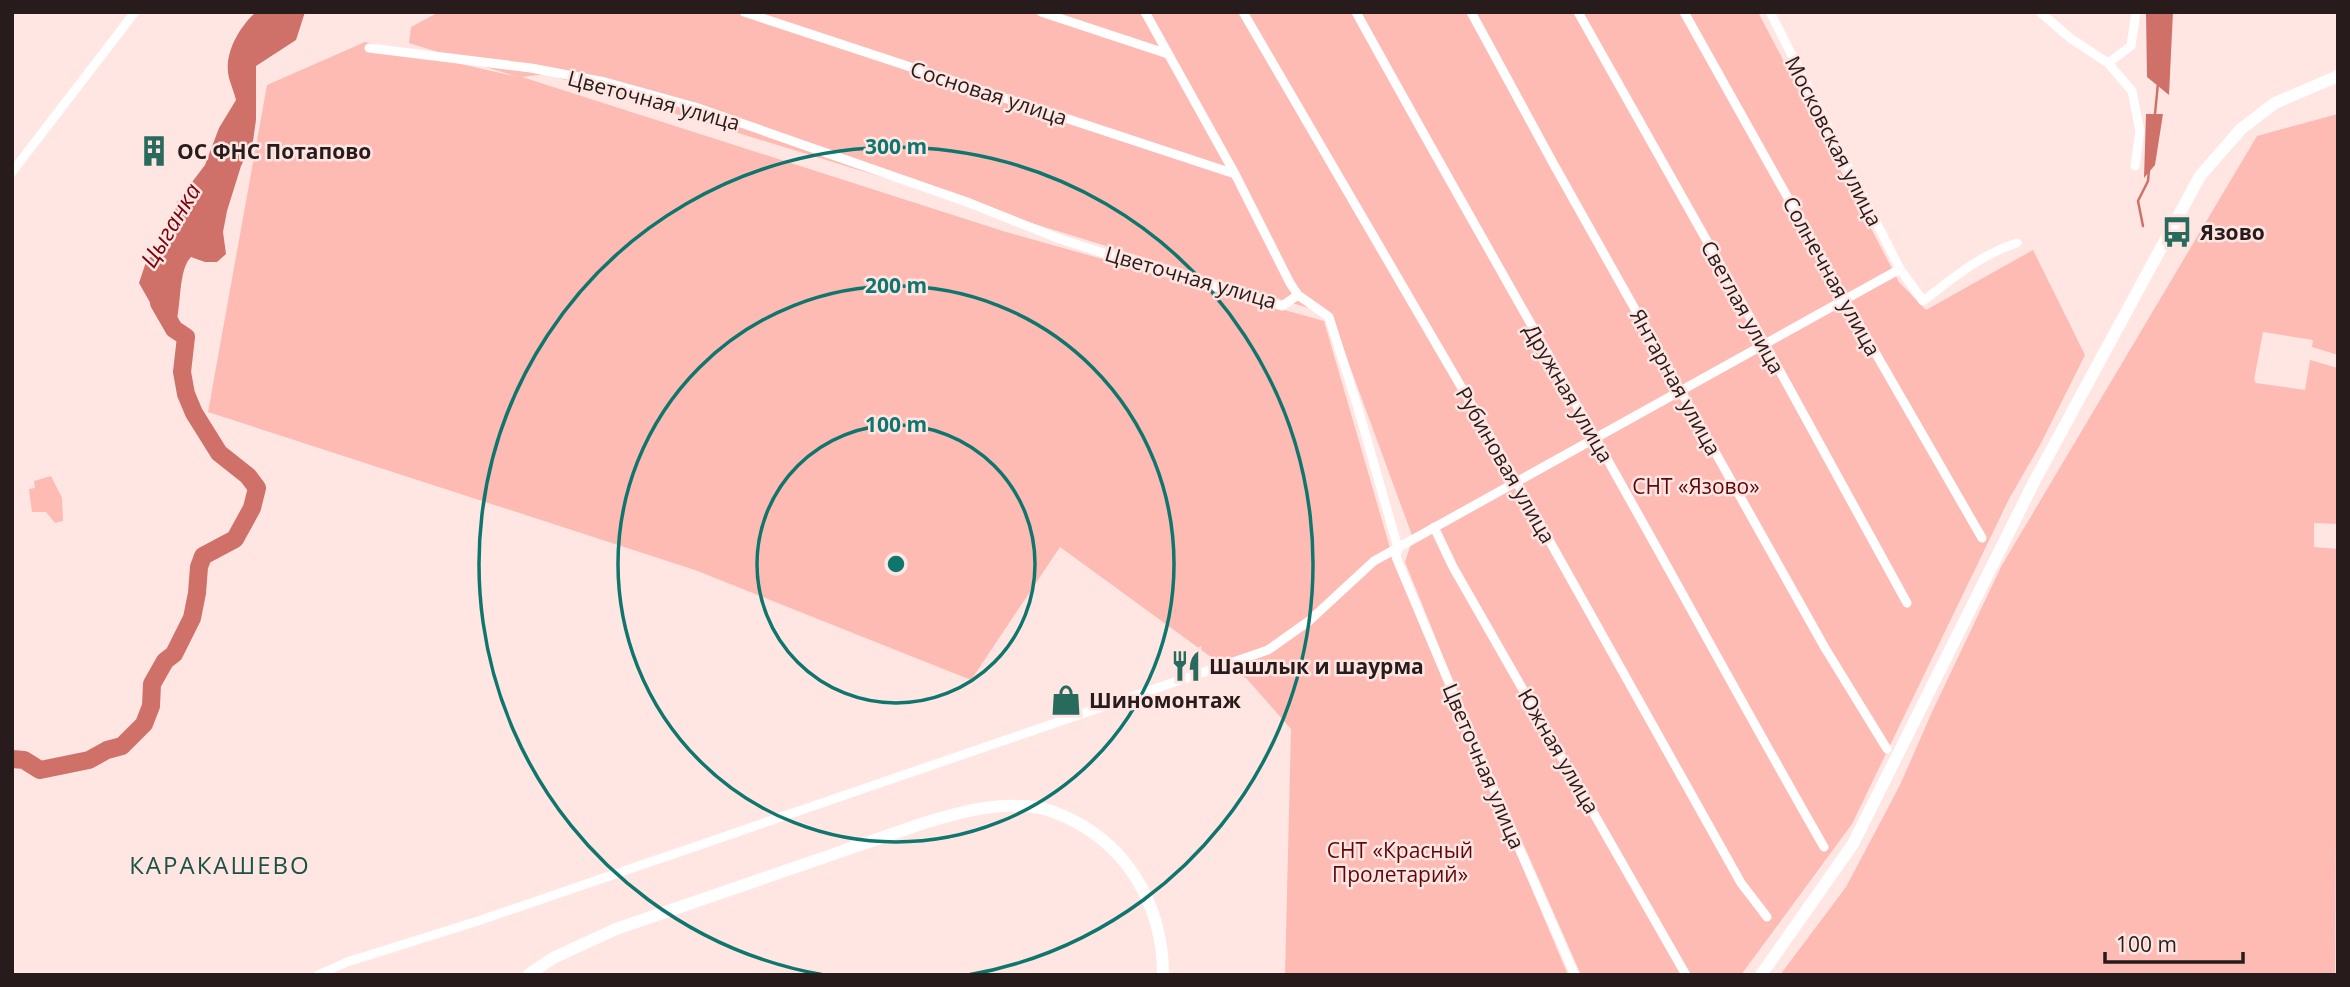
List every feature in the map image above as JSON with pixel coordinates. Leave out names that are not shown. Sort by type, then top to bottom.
[{"type":"main road","points":[[1761,975],[1853,844],[2033,484],[2200,176],[2241,129],[2276,103],[2338,76]]},
{"type":"main road","points":[[528,975],[553,958],[616,929],[923,823],[965,811],[1002,805],[1036,807],[1070,818],[1101,837],[1129,866],[1147,896],[1159,929],[1163,975]]},
{"type":"street","points":[[12,172],[135,12]]},
{"type":"street","name":"Сосновая улица","points":[[744,12],[1235,174]]},
{"type":"street","points":[[1041,12],[1168,54]]},
{"type":"street","points":[[1144,12],[1235,174],[1298,295]]},
{"type":"street","name":"Рубиновая улица","points":[[1243,12],[1516,481],[1741,883],[1767,918]]},
{"type":"street","name":"Дружная улица","points":[[1356,12],[1824,847]]},
{"type":"street","name":"Янтарная улица","points":[[1471,12],[1825,649],[1887,749]]},
{"type":"street","name":"Светлая улица","points":[[1577,12],[1765,344],[1907,603]]},
{"type":"street","name":"Солнечная улица","points":[[1684,12],[1982,538]]},
{"type":"street","name":"Московская улица","points":[[1770,12],[1900,270],[1923,301],[1975,263],[2017,243]]},
{"type":"street","points":[[2040,12],[2070,38],[2108,63],[2132,91],[2140,131],[2136,166]]},
{"type":"street","points":[[2108,63],[2131,46],[2136,12]]},
{"type":"street","name":"Цветочная улица","points":[[369,48],[531,68],[605,82],[695,107],[967,202],[1060,239],[1147,267],[1282,306],[1298,295],[1329,317],[1398,547],[1396,557],[1575,975]]},
{"type":"street","points":[[318,975],[347,962],[478,921],[1268,650],[1309,621],[1374,561],[1900,270]]},
{"type":"street","name":"Южная улица","points":[[1434,527],[1453,567],[1686,975]]},
{"type":"green space","points":[[439,12],[1758,12],[1899,282],[1926,310],[2033,250],[2085,355],[2040,445],[2009,499],[1852,824],[1741,975],[1581,975],[1470,723],[1405,562],[1413,538],[1331,315],[546,74],[522,77],[1006,232],[1324,321],[1395,565],[1568,975],[1285,975],[1291,729],[1247,679],[1222,665],[1060,547],[971,680],[695,570],[208,412],[267,85],[365,42],[518,77],[409,43],[411,27]]},
{"type":"green space","points":[[2338,114],[2338,355],[2312,347],[2313,340],[2263,332],[2254,380],[2256,383],[2305,390],[2310,360],[2338,368],[2338,524],[2314,523],[2314,547],[2338,549],[2335,975],[1780,975],[1846,887],[1900,785],[2002,565],[2257,136]]},
{"type":"green space","points":[[51,476],[62,498],[63,521],[55,523],[46,512],[32,512],[29,489],[35,488],[34,481]]},
{"type":"shaded area","points":[[256,12],[305,12],[296,40],[256,66],[256,120],[253,141],[241,166],[227,211],[223,232],[226,254],[217,262],[205,262],[191,257],[182,277],[177,319],[171,323],[161,322],[139,283],[147,259],[162,251],[169,243],[177,202],[205,165],[219,128],[236,100],[229,78],[230,51],[238,33]]},
{"type":"shaded area","points":[[2146,12],[2173,12],[2169,95],[2147,77]]},
{"type":"shaded area","points":[[2146,114],[2163,114],[2155,165],[2144,178]]},
{"type":"waterway","points":[[2155,114],[2158,83]]},
{"type":"waterway","points":[[2143,226],[2138,201],[2148,181],[2149,170]]},
{"type":"waterway","name":"Цыганка","points":[[12,759],[24,760],[40,770],[89,760],[107,750],[122,746],[144,724],[151,706],[152,684],[165,661],[174,654],[192,618],[203,556],[235,539],[252,508],[257,488],[248,476],[219,453],[194,413],[186,394],[182,372],[186,337],[174,329],[159,303]]},
{"type":"place","name":"ОС ФНС Потапово","points":[[154,151]]},
{"type":"place","name":"Язово","points":[[2177,232]]},
{"type":"place","name":"Шашлык и шаурма","points":[[1186,666]]},
{"type":"place","name":"Шиномонтаж","points":[[1066,700]]},
{"type":"district","name":"КАРАКАШЕВО","points":[[220,864]]},
{"type":"park label","name":"СНТ «Язово»","points":[[1696,486]]},
{"type":"park label","name":"СНТ «Красный Пролетарий»","points":[[1400,862]]}]
